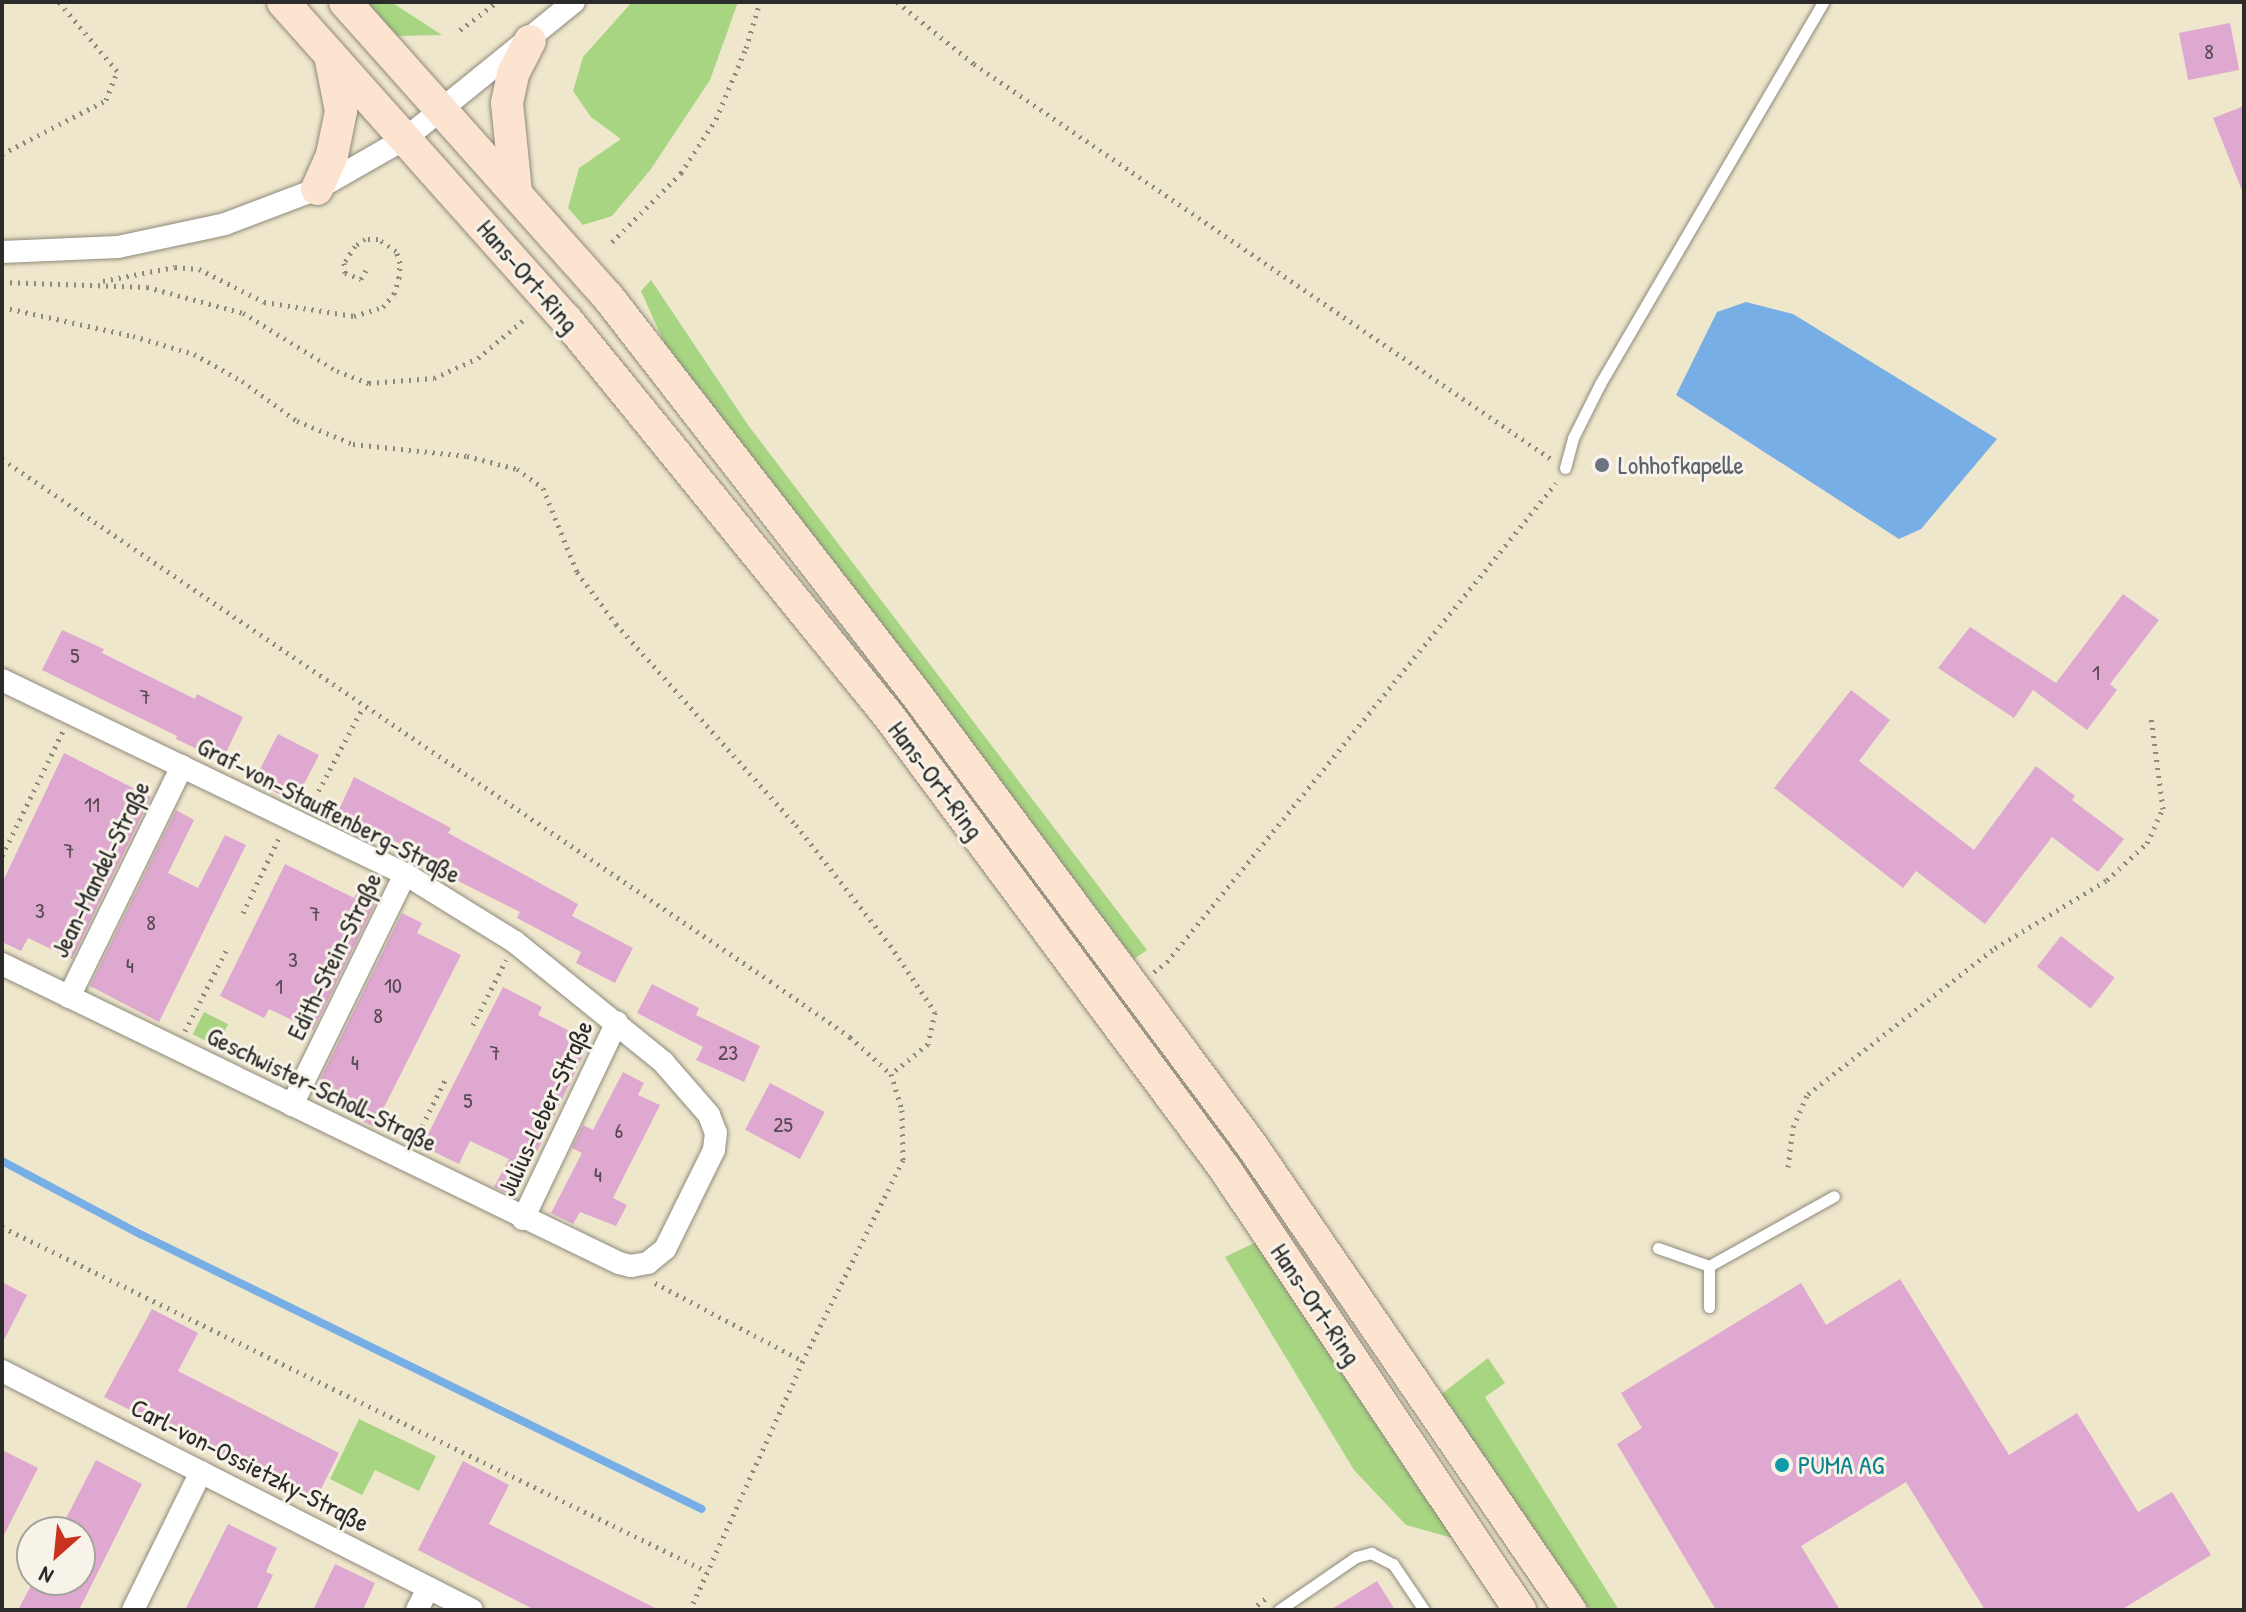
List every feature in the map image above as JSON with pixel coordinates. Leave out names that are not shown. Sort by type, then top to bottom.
[{"type":"main road","name":"Hans-Ort-Ring","points":[[283,2],[565,318],[888,715],[1225,1169],[1520,1610]]},
{"type":"main road","name":"Hans-Ort-Ring","points":[[345,2],[608,297],[916,694],[1252,1146],[1570,1610]]},
{"type":"main road","points":[[516,192],[507,103],[513,74],[530,41]]},
{"type":"main road","points":[[317,189],[332,155],[341,111],[329,52]]},
{"type":"street","points":[[2,252],[118,247],[225,224],[317,189],[406,138],[440,108],[530,41],[574,2]]},
{"type":"street","name":"Graf-von-Stauffenberg-Straße","points":[[2,680],[71,716],[405,874],[515,942],[617,1022],[693,1094],[709,1115],[716,1133],[714,1150],[665,1249],[648,1263],[631,1266],[619,1263]]},
{"type":"street","name":"Jean-Mandel-Straße","points":[[69,997],[182,766]]},
{"type":"street","name":"Edith-Stein-Straße","points":[[292,1105],[405,874]]},
{"type":"street","name":"Geschwister-Scholl-Straße","points":[[2,964],[619,1263]]},
{"type":"street","name":"Julius-Leber-Straße","points":[[523,1219],[617,1022]]},
{"type":"street","name":"Carl-von-Ossietzky-Straße","points":[[2,1371],[472,1610]]},
{"type":"street","points":[[133,1610],[201,1472]]},
{"type":"street","points":[[417,1610],[428,1588]]},
{"type":"lane","points":[[1565,468],[1573,438],[1600,384],[1823,2]]},
{"type":"lane","points":[[1658,1248],[1709,1266],[1834,1196]]},
{"type":"lane","points":[[1709,1266],[1709,1307]]},
{"type":"lane","points":[[1279,1610],[1356,1557],[1371,1553],[1393,1564],[1424,1610]]},
{"type":"path","points":[[2,154],[106,100],[112,85],[117,71],[59,2]]},
{"type":"path","points":[[460,30],[497,2]]},
{"type":"path","points":[[612,242],[681,173],[716,119],[746,48],[760,2]]},
{"type":"path","points":[[897,2],[974,64],[1565,468],[1543,503],[1342,743],[1167,962],[1135,988]]},
{"type":"path","points":[[94,283],[175,267],[199,269],[264,302],[354,316],[383,307],[394,294],[399,278],[400,263],[396,251],[378,239],[365,239],[355,246],[344,263],[345,273],[352,278],[361,279],[368,267]]},
{"type":"path","points":[[2,282],[147,287],[243,313],[337,371],[369,383],[434,378],[478,358],[530,314]]},
{"type":"path","points":[[2,307],[133,336],[194,354],[242,381],[297,421],[353,444],[467,456],[517,469],[543,488],[577,572],[608,614],[796,825],[890,945],[935,1012],[928,1044],[891,1074]]},
{"type":"path","points":[[2,459],[770,981],[850,1037],[891,1074],[902,1110],[903,1160],[803,1361],[690,1610]]},
{"type":"path","points":[[243,913],[363,707]]},
{"type":"path","points":[[2,856],[71,716]]},
{"type":"path","points":[[1788,1167],[1793,1127],[1808,1094],[1995,948],[2107,880],[2147,843],[2163,809],[2151,717]]},
{"type":"path","points":[[473,1025],[515,942]]},
{"type":"path","points":[[176,1049],[226,951]]},
{"type":"path","points":[[404,1160],[447,1076]]},
{"type":"path","points":[[2,1227],[706,1571]]},
{"type":"path","points":[[619,1263],[803,1361]]},
{"type":"green space","points":[[364,2],[391,2],[442,35],[395,36]]},
{"type":"green space","points":[[632,2],[738,2],[710,80],[651,169],[612,216],[583,225],[568,208],[579,168],[621,139],[591,117],[573,91],[583,57]]},
{"type":"green space","points":[[651,280],[748,425],[1147,950],[1134,959],[667,349],[641,291]]},
{"type":"green space","points":[[204,1012],[228,1024],[217,1047],[193,1034]]},
{"type":"green space","points":[[1256,1242],[1456,1539],[1406,1525],[1354,1470],[1225,1257]]},
{"type":"green space","points":[[1488,1358],[1505,1383],[1485,1397],[1619,1610],[1590,1610],[1439,1396]]},
{"type":"green space","points":[[359,1419],[436,1456],[419,1491],[375,1470],[362,1495],[330,1479]]},
{"type":"water","points":[[1746,302],[1793,314],[1997,439],[1921,529],[1899,539],[1676,395],[1717,312]]},
{"type":"building","points":[[2230,23],[2239,70],[2188,80],[2179,33]]},
{"type":"building","points":[[2244,106],[2244,192],[2243,193],[2213,118]]},
{"type":"building","points":[[1602,454],[1610,457],[1613,465],[1610,473],[1602,476],[1594,473],[1591,465],[1594,457]]},
{"type":"building","points":[[2123,594],[2159,620],[2110,684],[2117,690],[2087,730],[2033,690],[2014,718],[1938,668],[1970,627],[2056,683]]},
{"type":"building","points":[[62,630],[104,649],[102,653],[195,699],[197,694],[243,717],[222,761],[42,670]]},
{"type":"building","points":[[1851,690],[1890,720],[1859,761],[1974,850],[2036,766],[2075,796],[2072,800],[2124,839],[2098,872],[2052,837],[1985,924],[1916,871],[1903,888],[1774,788]]},
{"type":"building","points":[[278,734],[319,755],[295,802],[254,781]]},
{"type":"building","points":[[64,753],[151,797],[72,959],[28,938],[21,951],[2,942],[2,883]]},
{"type":"building","points":[[354,777],[451,828],[448,833],[578,904],[572,916],[633,948],[615,983],[576,963],[581,952],[517,918],[520,912],[456,880],[460,872],[337,814]]},
{"type":"building","points":[[176,810],[194,820],[168,873],[198,888],[225,835],[246,845],[159,1022],[90,986]]},
{"type":"building","points":[[285,864],[354,898],[358,891],[377,900],[313,1030],[269,1009],[264,1018],[220,996]]},
{"type":"building","points":[[402,913],[422,923],[417,933],[461,955],[374,1127],[333,1106],[337,1098],[316,1088]]},
{"type":"building","points":[[2061,936],[2115,978],[2091,1009],[2037,967]]},
{"type":"building","points":[[652,984],[699,1008],[696,1015],[760,1046],[744,1082],[696,1060],[703,1047],[637,1013]]},
{"type":"building","points":[[503,987],[542,1007],[538,1015],[590,1041],[515,1197],[494,1187],[509,1159],[470,1141],[459,1164],[422,1146]]},
{"type":"building","points":[[623,1072],[644,1083],[638,1095],[660,1105],[613,1198],[627,1205],[616,1226],[580,1212],[573,1224],[551,1213],[582,1153],[572,1148],[583,1125],[593,1130]]},
{"type":"building","points":[[770,1083],[825,1112],[800,1159],[745,1130]]},
{"type":"building","name":"PUMA AG","points":[[1900,1279],[2009,1455],[2077,1413],[2138,1512],[2172,1492],[2211,1555],[2121,1610],[1985,1610],[1906,1482],[1801,1546],[1840,1610],[1716,1610],[1617,1444],[1642,1428],[1621,1393],[1801,1283],[1826,1325]]},
{"type":"building","points":[[2,1282],[27,1295],[2,1344]]},
{"type":"building","points":[[152,1309],[198,1333],[178,1371],[339,1453],[314,1503],[104,1397]]},
{"type":"building","points":[[2,1450],[38,1468],[2,1539]]},
{"type":"building","points":[[96,1460],[142,1484],[96,1576],[96,1516],[67,1516]]},
{"type":"building","points":[[463,1461],[509,1485],[489,1524],[659,1610],[535,1610],[418,1550]]},
{"type":"building","points":[[228,1524],[277,1548],[266,1572],[273,1575],[256,1610],[185,1610]]},
{"type":"building","points":[[335,1564],[375,1583],[363,1610],[313,1610]]},
{"type":"building","points":[[1377,1581],[1395,1610],[1330,1610]]},
{"type":"building","points":[[25,1596],[86,1596],[79,1610],[18,1610]]},
{"type":"waterway","points":[[2,1161],[142,1235],[702,1509]]},
{"type":"place","name":"Lohhofkapelle","points":[[1602,465]]},
{"type":"place","name":"PUMA AG","points":[[1782,1465]]}]
